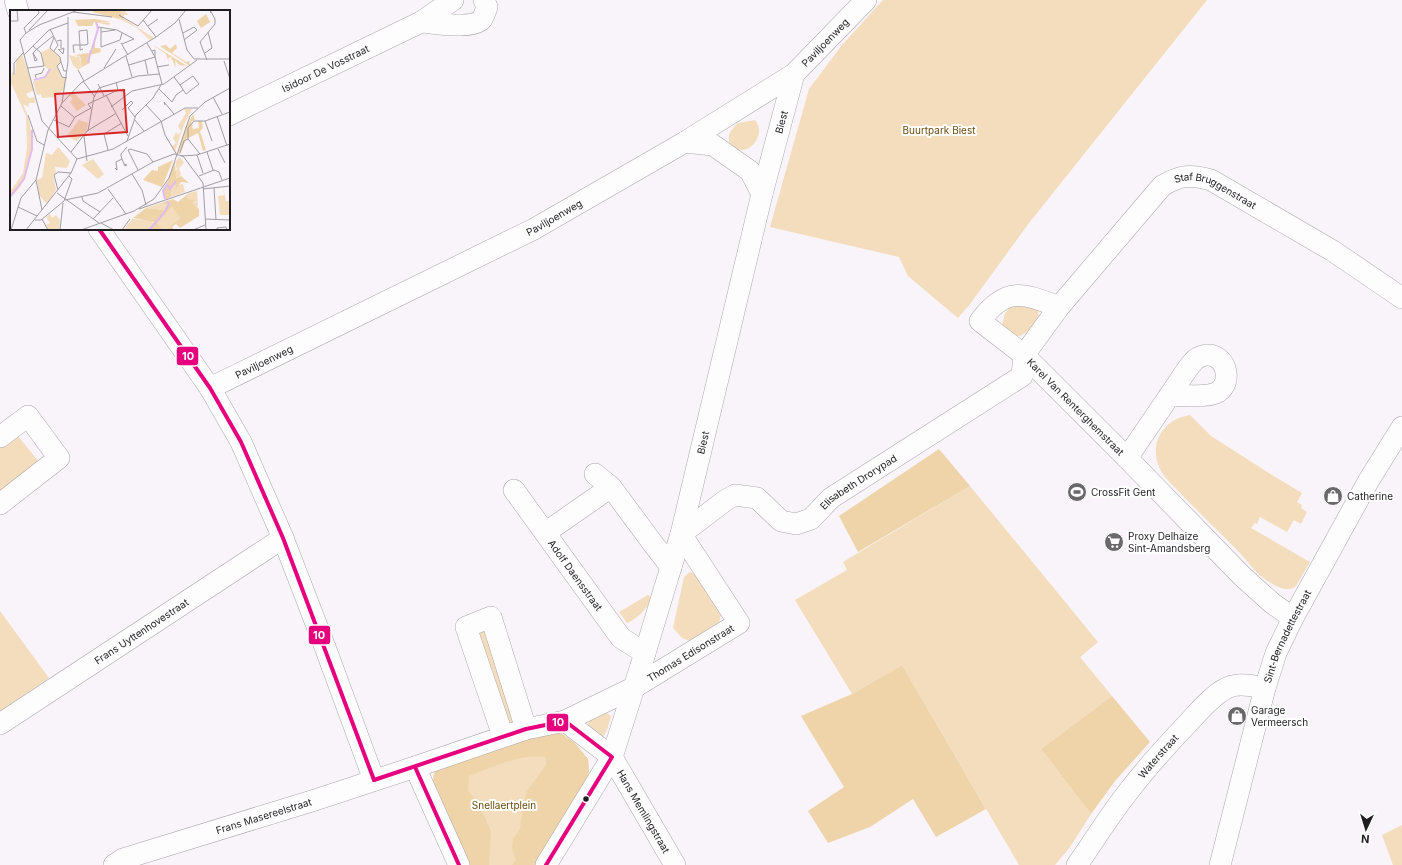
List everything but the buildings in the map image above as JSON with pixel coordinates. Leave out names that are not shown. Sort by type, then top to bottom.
[{"type":"street","points":[[14,0],[18,10]]},
{"type":"street","name":"Isidoor De Vosstraat","points":[[230,115],[421,22],[453,0]]},
{"type":"street","name":"Isidoor De Vosstraat","points":[[421,22],[463,25],[475,23],[482,19],[487,7],[484,0]]},
{"type":"street","name":"Paviljoenweg","points":[[210,388],[534,229],[686,142],[794,74],[866,0]]},
{"type":"street","name":"Biest","points":[[633,688],[645,654],[681,534],[762,194],[794,74]]},
{"type":"street","points":[[686,142],[712,145],[750,171],[762,194]]},
{"type":"street","name":"Staf Bruggenstraat","points":[[1024,355],[1059,307],[1162,186],[1172,180],[1183,177],[1196,176],[1210,180],[1333,251],[1402,298]]},
{"type":"street","points":[[100,230],[210,388],[241,442],[283,538],[374,780]]},
{"type":"street","points":[[1024,355],[980,321],[989,308],[1002,299],[1018,295],[1034,297],[1059,307]]},
{"type":"street","name":"Elisabeth Drorypad","points":[[681,534],[726,500],[735,495],[757,498],[781,521],[796,524],[811,519],[831,498],[1022,376],[1024,355]]},
{"type":"street","name":"Karel Van Renterghemstraat","points":[[1024,355],[1243,577],[1272,603],[1293,618]]},
{"type":"street","name":"Karel Van Renterghemstraat","points":[[1127,458],[1170,396]]},
{"type":"street","points":[[0,436],[28,416],[59,458],[0,504]]},
{"type":"street","name":"Sint-Bernadettestraat","points":[[1220,865],[1265,688],[1276,653],[1293,618],[1370,480],[1402,427]]},
{"type":"street","points":[[545,533],[603,480],[671,567]]},
{"type":"street","name":"Adolf Daensstraat","points":[[514,490],[621,638],[645,654]]},
{"type":"street","name":"Thomas Edisonstraat","points":[[633,688],[739,623],[681,534]]},
{"type":"street","name":"Frans Uyttenhovestraat","points":[[0,724],[283,538]]},
{"type":"street","points":[[503,736],[466,627],[491,618],[526,729]]},
{"type":"street","name":"Waterstraat","points":[[1077,865],[1102,827],[1128,792],[1162,751],[1196,714],[1219,692],[1232,686],[1244,685],[1265,688]]},
{"type":"street","points":[[546,865],[612,757],[633,688]]},
{"type":"street","name":"Frans Masereelstraat","points":[[114,865],[123,859],[315,800],[503,736],[526,729],[565,721],[633,688]]},
{"type":"street","points":[[565,721],[612,757]]},
{"type":"street","name":"Hans Memlingstraat","points":[[612,757],[675,865]]},
{"type":"street","points":[[415,767],[459,865]]},
{"type":"green space","name":"Buurtpark Biest","points":[[883,0],[1207,0],[1029,223],[970,304],[958,318],[908,276],[899,257],[770,227],[809,89],[842,45]]},
{"type":"green space","points":[[755,120],[759,127],[759,132],[755,142],[749,148],[743,150],[731,147],[729,136],[733,128],[738,123]]},
{"type":"green space","points":[[1015,303],[1038,310],[1038,319],[1033,327],[1021,336],[1016,337],[1002,326],[1005,313]]},
{"type":"green space","points":[[1190,415],[1211,436],[1302,493],[1297,502],[1302,505],[1301,508],[1307,512],[1301,524],[1294,520],[1287,532],[1260,517],[1257,524],[1255,523],[1251,528],[1310,562],[1296,586],[1285,589],[1266,580],[1258,574],[1238,551],[1168,480],[1160,469],[1156,451],[1160,434],[1165,427],[1172,422],[1180,417]]},
{"type":"green space","points":[[14,431],[42,466],[0,498],[0,442]]},
{"type":"green space","points":[[970,486],[1098,642],[1080,657],[1112,696],[1041,749],[1091,814],[1070,847],[1055,865],[1019,865],[902,665],[852,694],[795,600],[847,570],[843,562]]},
{"type":"green space","points":[[690,572],[696,575],[721,615],[719,622],[690,641],[682,638],[673,628],[684,577]]},
{"type":"green space","points":[[648,595],[653,598],[642,613],[627,623],[619,612]]},
{"type":"green space","points":[[0,611],[49,678],[0,711]]},
{"type":"green space","points":[[487,625],[518,722],[505,726],[474,629]]},
{"type":"green space","points":[[607,713],[611,716],[607,730],[603,737],[597,737],[589,730],[588,722],[593,717]]},
{"type":"green space","name":"Snellaertplein","points":[[574,742],[588,759],[589,771],[538,865],[467,865],[434,773]]},
{"type":"green space","points":[[1402,825],[1402,865],[1393,865],[1382,835]]},
{"type":"shaded area","points":[[939,449],[970,486],[858,552],[839,516]]},
{"type":"shaded area","points":[[902,665],[986,809],[936,837],[913,799],[870,827],[828,843],[808,811],[844,787],[801,716],[852,694]]},
{"type":"shaded area","points":[[1112,696],[1150,742],[1115,781],[1091,814],[1041,749]]},
{"type":"shaded area","name":"Snellaertplein","points":[[558,731],[574,742],[588,759],[589,771],[585,790],[538,865],[512,865],[516,860],[512,848],[513,839],[520,829],[523,805],[527,791],[546,765],[546,757],[526,757],[516,759],[469,776],[468,791],[479,804],[491,831],[489,865],[467,865],[433,781],[434,773],[444,763]]},
{"type":"transit line","name":"10","points":[[100,230],[210,388],[241,442],[283,538],[374,780]]},
{"type":"transit line","name":"10","points":[[374,780],[526,729],[565,721],[612,757],[546,865]]},
{"type":"transit line","name":"10","points":[[415,767],[459,865]]},
{"type":"place","name":"CrossFit Gent","points":[[1077,492]]},
{"type":"place","name":"Catherine","points":[[1333,496]]},
{"type":"place","name":"Proxy Delhaize Sint-Amandsberg","points":[[1114,542]]},
{"type":"place","name":"Garage Vermeersch","points":[[1237,716]]}]
